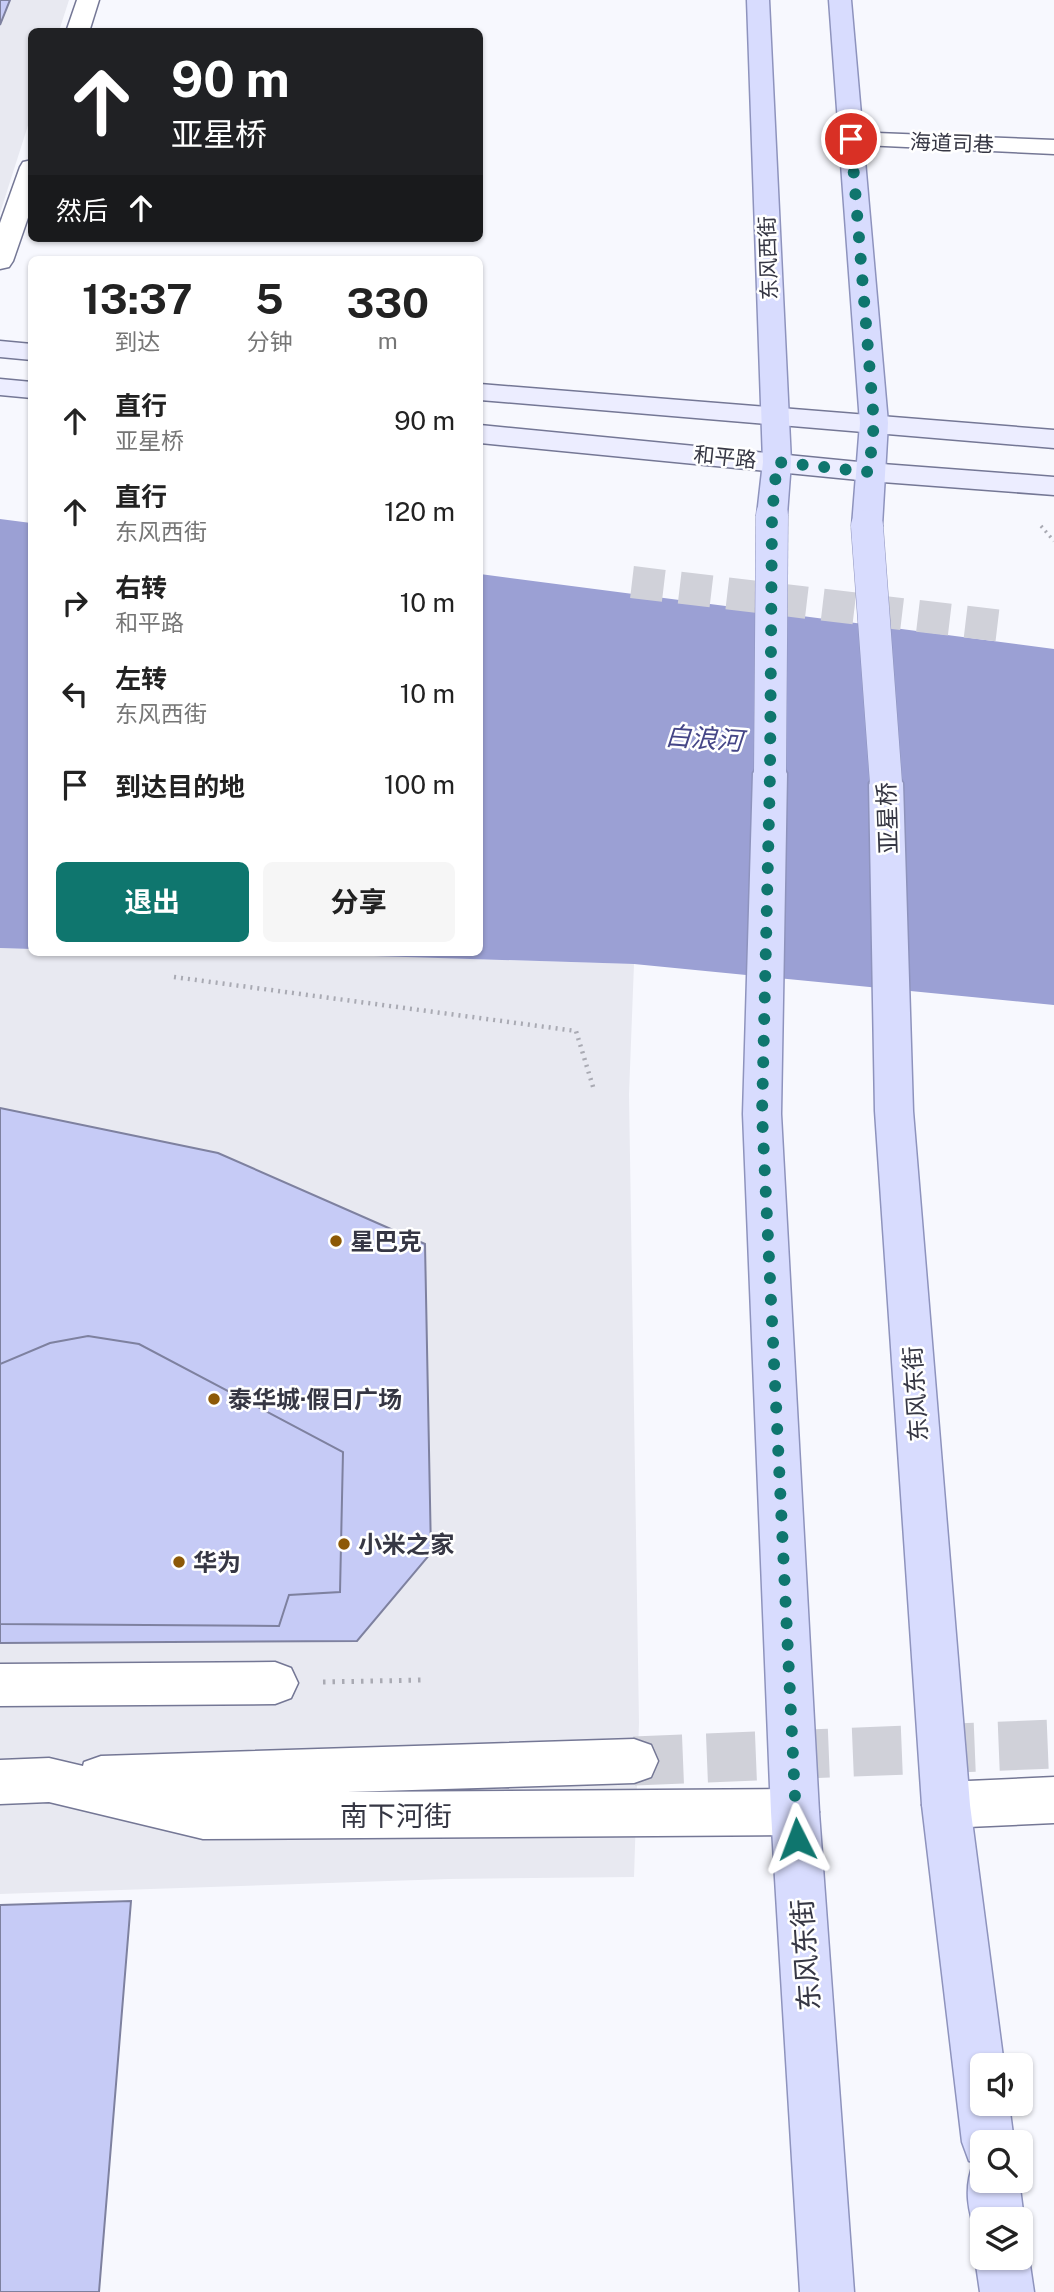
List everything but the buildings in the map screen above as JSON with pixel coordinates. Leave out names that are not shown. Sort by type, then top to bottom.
[{"type":"main road","name":"东风西街","points":[[758,0],[777,462],[772,515],[770,773],[762,1114]]},
{"type":"main road","points":[[840,0],[874,423],[869,472]]},
{"type":"main road","points":[[0,349],[28,352]]},
{"type":"main road","points":[[0,387],[28,390]]},
{"type":"main road","name":"和平路","points":[[483,392],[1054,439]]},
{"type":"main road","name":"和平路","points":[[483,434],[869,472],[1054,486]]},
{"type":"main road","name":"亚星桥","points":[[869,472],[867,526],[886,783],[894,1111]]},
{"type":"main road","name":"东风东街","points":[[894,1111],[946,1805],[977,2053]]},
{"type":"main road","name":"东风东街","points":[[762,1114],[795,1812],[827,2292]]},
{"type":"main road","points":[[1004,2270],[1007,2292]]},
{"type":"street","points":[[78,28],[88,0]]},
{"type":"street","name":"海道司巷","points":[[851,139],[1054,147]]},
{"type":"street","points":[[0,261],[28,179]]},
{"type":"street","points":[[0,1685],[275,1683]]},
{"type":"street","points":[[49,1780],[634,1761]]},
{"type":"street","name":"南下河街","points":[[0,1782],[49,1780],[203,1816],[795,1812]]},
{"type":"street","points":[[946,1805],[1054,1800]]},
{"type":"path","points":[[174,977],[576,1031],[594,1090]]},
{"type":"path","points":[[275,1683],[424,1681]]},
{"type":"shaded area","points":[[0,0],[69,0],[60,28],[28,28],[28,125],[0,213]]},
{"type":"shaded area","points":[[0,948],[28,949],[28,956],[376,956],[634,964],[629,1094],[639,1723],[634,1877],[448,1879],[0,1894]]},
{"type":"water","points":[[0,519],[28,523],[28,949],[0,948]]},
{"type":"water","name":"白浪河","points":[[483,574],[1054,649],[1054,1005],[634,964],[376,956],[483,956]]},
{"type":"tunnel","points":[[632,582],[1011,627]]},
{"type":"tunnel","points":[[634,1761],[1054,1744]]},
{"type":"place","name":"星巴克","points":[[336,1241]]},
{"type":"place","name":"泰华城·假日广场","points":[[214,1399]]},
{"type":"place","name":"小米之家","points":[[344,1544]]},
{"type":"place","name":"华为","points":[[179,1562]]},
{"type":"route","points":[[797,1839],[762,1114],[770,773],[772,515],[777,462],[869,472],[874,423],[851,139]]}]
